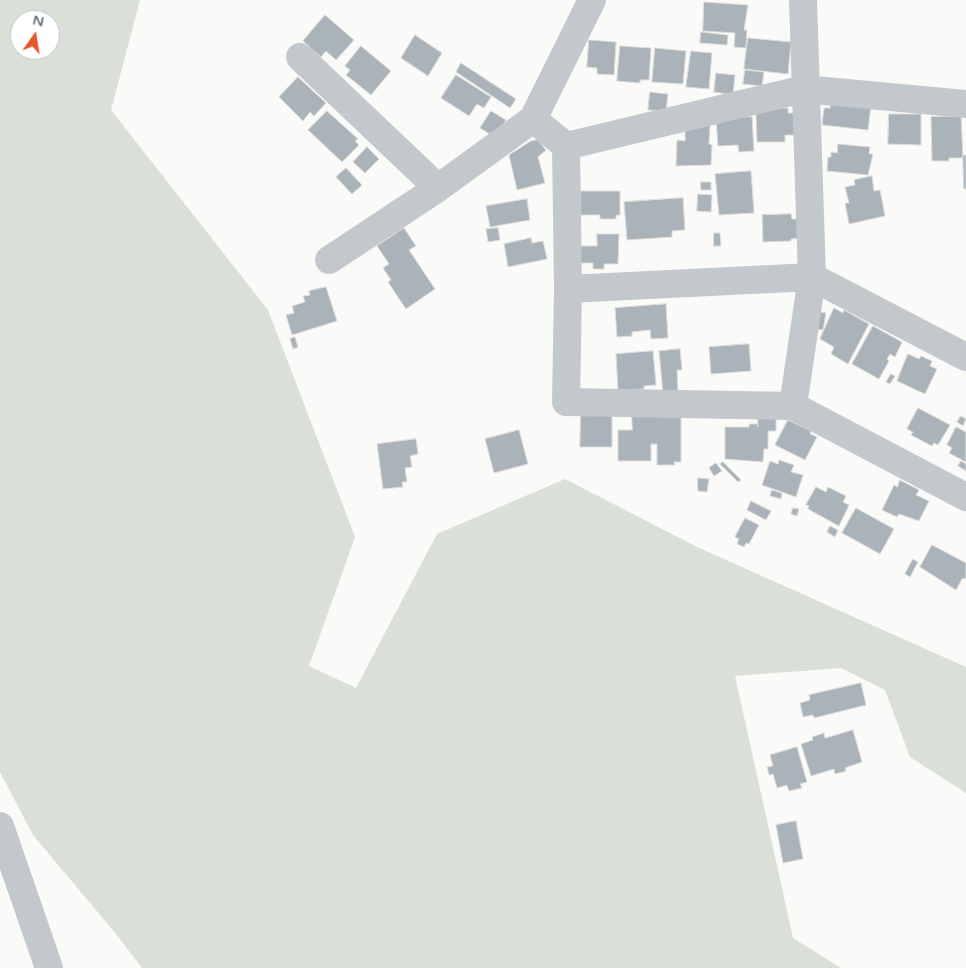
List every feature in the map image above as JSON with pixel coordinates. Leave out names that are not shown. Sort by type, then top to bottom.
[{"type":"street","points":[[328,260],[438,188],[533,119],[592,0]]},
{"type":"street","points":[[793,406],[812,276],[804,90],[803,0]]},
{"type":"street","points":[[300,57],[438,188]]},
{"type":"street","points":[[566,146],[804,90],[966,104]]},
{"type":"street","points":[[533,119],[566,146],[568,289],[566,402],[793,406],[966,497]]},
{"type":"street","points":[[568,289],[812,276],[966,358]]},
{"type":"street","points":[[0,826],[49,968]]},
{"type":"shaded area","points":[[0,0],[140,0],[111,110],[268,310],[355,537],[309,666],[356,688],[437,534],[565,479],[697,547],[966,667],[966,793],[910,757],[885,690],[841,668],[735,676],[793,938],[841,968],[142,968],[33,835],[0,772]]},
{"type":"building","points":[[704,2],[748,5],[744,30],[747,30],[746,48],[734,47],[735,33],[703,31]]},
{"type":"building","points":[[325,15],[354,40],[336,60],[326,51],[321,57],[303,41]]},
{"type":"building","points":[[701,32],[728,35],[727,45],[700,43]]},
{"type":"building","points":[[415,35],[442,53],[428,76],[401,58]]},
{"type":"building","points":[[748,38],[791,42],[788,74],[744,69]]},
{"type":"building","points":[[589,40],[616,42],[614,75],[597,74],[597,68],[587,67]]},
{"type":"building","points":[[361,46],[391,71],[371,95],[346,75],[350,70],[345,66]]},
{"type":"building","points":[[620,46],[651,48],[649,80],[640,80],[640,83],[617,81]]},
{"type":"building","points":[[655,48],[686,51],[683,84],[652,82]]},
{"type":"building","points":[[691,51],[712,53],[709,89],[686,87]]},
{"type":"building","points":[[461,63],[516,99],[510,108],[456,72]]},
{"type":"building","points":[[745,70],[764,72],[762,86],[743,84]]},
{"type":"building","points":[[716,73],[735,75],[733,95],[714,92]]},
{"type":"building","points":[[456,75],[491,97],[484,108],[477,104],[469,116],[441,98]]},
{"type":"building","points":[[298,77],[326,103],[314,116],[310,112],[303,121],[279,97]]},
{"type":"building","points":[[650,92],[668,94],[666,111],[648,110]]},
{"type":"building","points":[[831,102],[871,106],[868,130],[822,125],[824,108],[830,108]]},
{"type":"building","points":[[788,108],[788,113],[800,113],[800,135],[785,135],[785,142],[757,142],[756,113]]},
{"type":"building","points":[[327,111],[358,139],[355,141],[359,145],[342,162],[308,130]]},
{"type":"building","points":[[491,111],[506,120],[495,137],[480,128]]},
{"type":"building","points":[[889,114],[921,114],[921,145],[888,144]]},
{"type":"building","points":[[961,116],[963,158],[949,158],[949,161],[932,161],[931,117]]},
{"type":"building","points":[[752,117],[754,151],[739,152],[738,145],[718,146],[716,118]]},
{"type":"building","points":[[685,124],[710,125],[711,165],[676,166],[677,140],[685,141]]},
{"type":"building","points":[[538,140],[546,150],[538,157],[545,183],[517,190],[509,155],[531,141]]},
{"type":"building","points":[[838,144],[870,147],[869,154],[873,154],[868,175],[827,171],[828,157],[831,157],[831,152],[837,153]]},
{"type":"building","points":[[367,147],[379,159],[365,173],[353,162]]},
{"type":"building","points":[[963,155],[966,155],[966,189],[964,189]]},
{"type":"building","points":[[346,168],[362,185],[352,194],[336,177]]},
{"type":"building","points":[[751,171],[754,213],[719,215],[715,174]]},
{"type":"building","points":[[872,176],[874,191],[880,190],[885,216],[849,224],[845,203],[849,203],[845,187],[855,185],[854,180]]},
{"type":"building","points":[[701,182],[711,182],[711,190],[701,190]]},
{"type":"building","points":[[581,191],[620,191],[620,215],[616,215],[616,219],[600,219],[600,215],[581,215]]},
{"type":"building","points":[[698,194],[712,195],[711,212],[697,211]]},
{"type":"building","points":[[683,198],[685,230],[672,231],[672,237],[627,240],[624,202]]},
{"type":"building","points":[[527,199],[530,220],[490,227],[486,206]]},
{"type":"building","points":[[791,214],[792,219],[802,219],[803,238],[791,239],[791,241],[763,242],[762,215]]},
{"type":"building","points":[[404,228],[416,246],[409,250],[435,289],[406,309],[388,282],[391,280],[383,268],[389,264],[377,246]]},
{"type":"building","points":[[498,228],[500,240],[488,242],[486,229]]},
{"type":"building","points":[[714,233],[720,233],[721,246],[714,246]]},
{"type":"building","points":[[597,234],[619,234],[618,264],[604,264],[604,269],[593,269],[593,263],[579,263],[579,246],[597,246]]},
{"type":"building","points":[[531,238],[532,243],[543,241],[547,259],[508,267],[504,244]]},
{"type":"building","points":[[326,287],[337,321],[292,335],[286,315],[294,313],[292,306],[305,302],[303,296],[310,295],[309,291]]},
{"type":"building","points":[[666,304],[668,338],[651,339],[650,330],[632,332],[632,336],[617,337],[615,308]]},
{"type":"building","points":[[834,308],[843,313],[844,310],[869,324],[848,364],[831,354],[834,347],[820,339]]},
{"type":"building","points":[[820,312],[826,313],[823,330],[817,329]]},
{"type":"building","points":[[873,326],[902,342],[895,357],[890,354],[887,359],[889,361],[879,379],[852,364]]},
{"type":"building","points":[[295,337],[298,347],[293,349],[290,339]]},
{"type":"building","points":[[749,344],[751,371],[711,374],[709,347]]},
{"type":"building","points":[[680,349],[682,370],[677,370],[678,393],[663,394],[659,351]]},
{"type":"building","points":[[653,351],[656,385],[644,386],[644,389],[618,391],[616,354]]},
{"type":"building","points":[[908,354],[919,359],[921,356],[932,361],[930,366],[937,369],[925,394],[897,381]]},
{"type":"building","points":[[891,374],[895,376],[890,384],[886,382]]},
{"type":"building","points":[[918,408],[950,425],[938,445],[934,443],[932,446],[911,435],[913,432],[907,429]]},
{"type":"building","points":[[581,413],[612,413],[612,447],[580,447]]},
{"type":"building","points":[[632,415],[681,415],[681,462],[674,462],[675,465],[657,465],[657,444],[651,444],[651,461],[618,461],[618,430],[632,430]]},
{"type":"building","points":[[758,415],[776,415],[776,431],[768,431],[768,449],[764,449],[763,462],[725,459],[725,427],[749,427],[749,424],[757,424],[758,427]]},
{"type":"building","points":[[961,416],[966,419],[963,426],[957,422]]},
{"type":"building","points":[[788,420],[811,431],[810,434],[817,437],[805,460],[775,445]]},
{"type":"building","points":[[956,427],[966,432],[966,462],[949,453],[952,448],[947,445]]},
{"type":"building","points":[[519,430],[528,464],[494,473],[485,439]]},
{"type":"building","points":[[416,439],[418,454],[410,456],[412,467],[405,468],[407,482],[402,482],[403,487],[383,489],[377,444]]},
{"type":"building","points":[[779,460],[794,465],[791,472],[803,475],[796,497],[762,485],[770,461],[778,464]]},
{"type":"building","points":[[961,461],[966,464],[966,471],[958,466]]},
{"type":"building","points":[[723,462],[741,480],[738,482],[720,464]]},
{"type":"building","points":[[716,463],[722,471],[714,476],[709,468]]},
{"type":"building","points":[[698,478],[709,479],[707,492],[698,491]]},
{"type":"building","points":[[900,480],[919,490],[916,495],[929,501],[919,521],[899,514],[897,517],[882,510],[894,485],[897,487]]},
{"type":"building","points":[[816,487],[826,492],[828,487],[846,496],[843,502],[849,505],[839,526],[808,509],[809,506],[806,505]]},
{"type":"building","points":[[772,490],[782,493],[781,499],[770,496]]},
{"type":"building","points":[[751,501],[771,511],[766,520],[747,510]]},
{"type":"building","points":[[793,508],[799,509],[797,516],[791,514]]},
{"type":"building","points":[[856,508],[894,529],[880,554],[842,533]]},
{"type":"building","points":[[745,518],[759,525],[749,544],[746,543],[744,547],[737,544],[739,539],[735,537]]},
{"type":"building","points":[[830,526],[838,530],[835,537],[827,532]]},
{"type":"building","points":[[932,545],[966,563],[966,578],[962,579],[956,590],[920,567]]},
{"type":"building","points":[[913,559],[918,562],[910,577],[905,574]]},
{"type":"building","points":[[861,683],[866,705],[814,718],[813,715],[803,717],[800,703],[810,700],[809,695]]},
{"type":"building","points":[[853,730],[862,762],[845,768],[846,771],[835,774],[834,769],[811,776],[801,744],[813,740],[812,737],[824,733],[825,738]]},
{"type":"building","points":[[797,747],[807,782],[800,784],[802,788],[789,791],[787,785],[777,788],[773,774],[769,775],[767,767],[773,766],[770,755]]},
{"type":"building","points":[[796,821],[803,859],[783,863],[776,825]]}]
